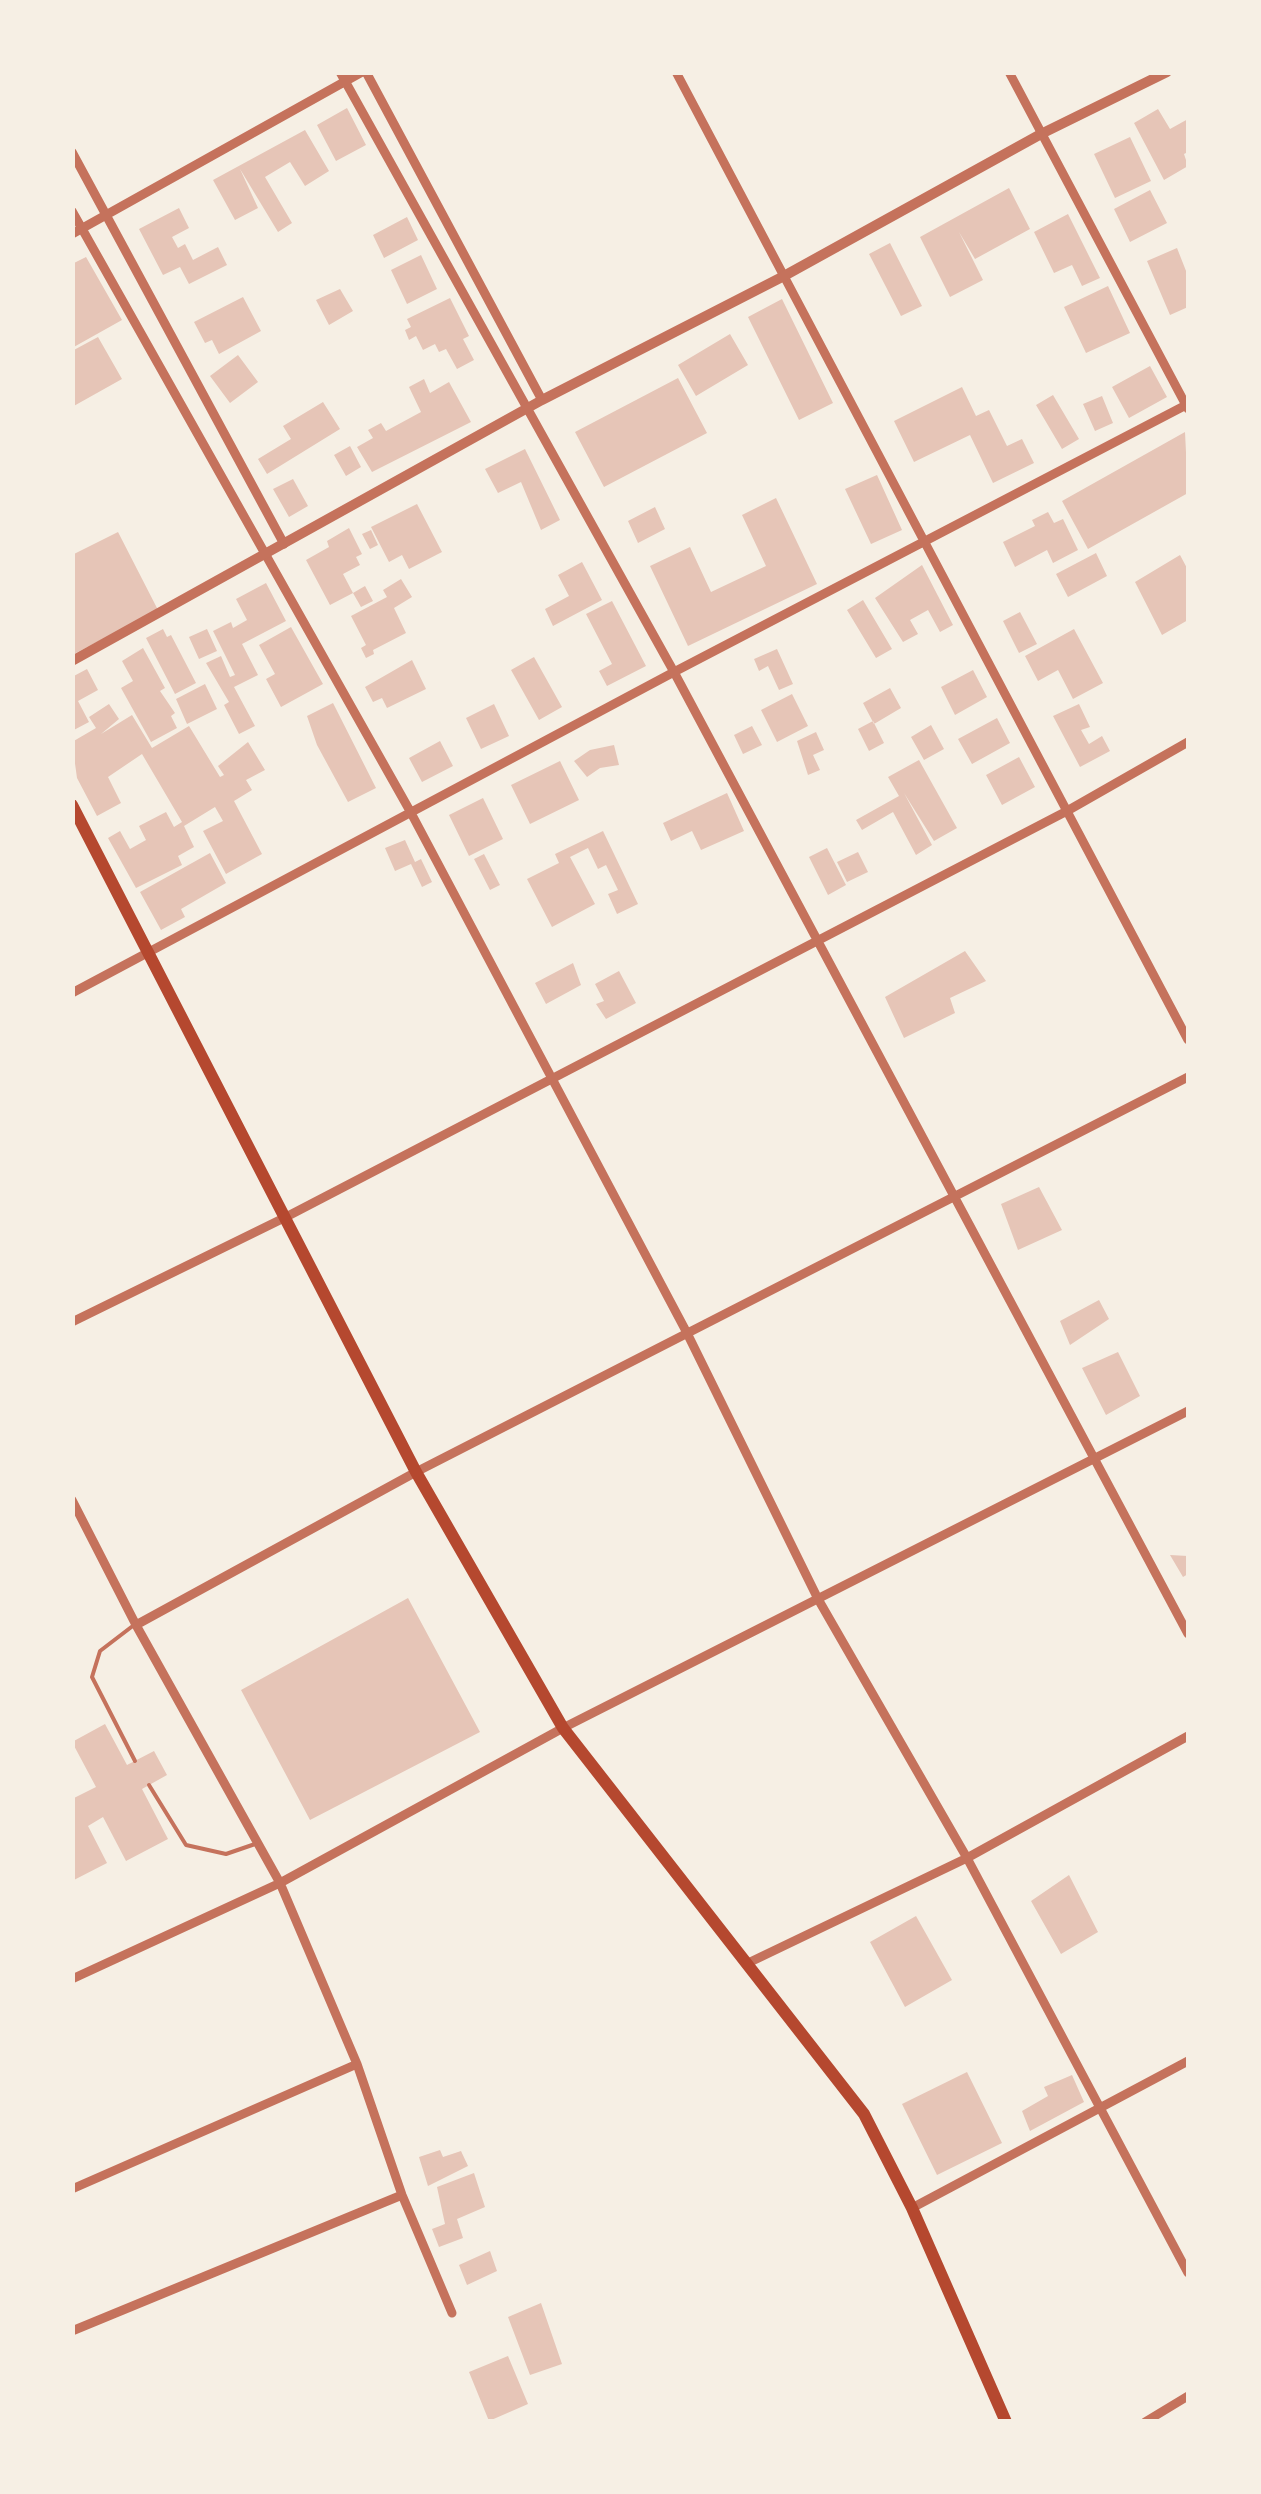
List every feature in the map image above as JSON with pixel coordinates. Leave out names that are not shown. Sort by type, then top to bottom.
[{"type":"main road","points":[[72,805],[416,1472],[563,1728],[864,2114],[912,2208],[1006,2422]]},
{"type":"street","points":[[77,231],[343,77],[363,72],[542,400]]},
{"type":"street","points":[[676,72],[1188,1040]]},
{"type":"street","points":[[72,993],[152,954],[410,811],[674,672],[1188,406],[1009,72]]},
{"type":"street","points":[[72,661],[542,400],[784,276],[1042,134],[1167,72]]},
{"type":"street","points":[[343,77],[674,672],[1188,1634]]},
{"type":"street","points":[[72,152],[284,544]]},
{"type":"street","points":[[72,210],[77,231],[410,811],[687,1333],[818,1599],[967,1858],[1188,2273]]},
{"type":"street","points":[[72,1322],[286,1217],[816,938],[1067,811],[1188,742]]},
{"type":"street","points":[[136,1624],[416,1472],[952,1194],[1188,1077]]},
{"type":"street","points":[[72,1979],[280,1883],[563,1728],[1188,1410]]},
{"type":"street","points":[[72,1500],[280,1883],[357,2064],[402,2195],[452,2313]]},
{"type":"street","points":[[746,1964],[967,1858],[1188,1736]]},
{"type":"street","points":[[912,2208],[1188,2060]]},
{"type":"street","points":[[72,2188],[357,2064]]},
{"type":"street","points":[[72,2332],[402,2195]]},
{"type":"street","points":[[1145,2422],[1188,2396]]},
{"type":"lane","points":[[135,1761],[92,1677],[100,1650],[136,1624]]},
{"type":"lane","points":[[148,1785],[186,1845],[226,1854],[258,1843]]},
{"type":"building","points":[[347,108],[366,145],[336,161],[317,125]]},
{"type":"building","points":[[1158,109],[1170,129],[1188,119],[1188,152],[1184,154],[1188,166],[1164,180],[1134,123]]},
{"type":"building","points":[[305,130],[329,171],[305,186],[290,162],[265,177],[292,223],[278,232],[240,169],[258,208],[235,220],[213,180]]},
{"type":"building","points":[[1130,137],[1151,181],[1115,198],[1094,154]]},
{"type":"building","points":[[1009,188],[1030,229],[975,259],[959,232],[983,280],[950,297],[920,237]]},
{"type":"building","points":[[1150,190],[1167,223],[1130,242],[1114,209]]},
{"type":"building","points":[[179,208],[189,228],[172,237],[178,248],[185,244],[193,260],[218,247],[227,265],[189,284],[180,267],[163,275],[139,229]]},
{"type":"building","points":[[1068,214],[1100,278],[1082,286],[1072,265],[1054,273],[1034,232]]},
{"type":"building","points":[[407,217],[418,240],[384,258],[373,235]]},
{"type":"building","points":[[890,243],[922,306],[901,316],[869,254]]},
{"type":"building","points":[[1177,248],[1188,276],[1188,307],[1170,315],[1147,261]]},
{"type":"building","points":[[421,255],[437,289],[407,304],[391,270]]},
{"type":"building","points":[[86,257],[122,320],[72,348],[72,264]]},
{"type":"building","points":[[1108,286],[1130,333],[1086,353],[1064,307]]},
{"type":"building","points":[[340,289],[353,311],[329,325],[316,300]]},
{"type":"building","points":[[243,297],[261,331],[219,354],[212,340],[205,343],[194,322]]},
{"type":"building","points":[[450,298],[469,336],[463,339],[474,360],[457,369],[446,349],[439,352],[435,344],[423,350],[416,336],[409,340],[405,330],[411,327],[407,319]]},
{"type":"building","points":[[782,299],[833,403],[799,420],[748,317]]},
{"type":"building","points":[[730,334],[748,365],[696,396],[678,365]]},
{"type":"building","points":[[98,337],[122,379],[72,407],[72,351]]},
{"type":"building","points":[[238,355],[258,382],[230,403],[210,376]]},
{"type":"building","points":[[1150,366],[1167,397],[1129,418],[1112,387]]},
{"type":"building","points":[[678,378],[707,433],[604,487],[575,432]]},
{"type":"building","points":[[424,379],[430,393],[449,382],[471,422],[372,472],[357,447],[373,438],[368,430],[381,423],[386,431],[421,412],[409,387]]},
{"type":"building","points":[[962,387],[976,416],[989,410],[1007,446],[1022,439],[1034,463],[993,483],[970,435],[914,462],[894,421]]},
{"type":"building","points":[[1053,395],[1079,439],[1062,449],[1036,405]]},
{"type":"building","points":[[1102,396],[1113,423],[1095,431],[1083,404]]},
{"type":"building","points":[[323,402],[340,429],[267,474],[258,459],[291,439],[283,426]]},
{"type":"building","points":[[1185,432],[1188,493],[1088,549],[1062,501]]},
{"type":"building","points":[[350,446],[361,467],[346,476],[334,455]]},
{"type":"building","points":[[525,449],[560,520],[541,530],[521,482],[498,493],[485,469]]},
{"type":"building","points":[[877,475],[902,530],[871,544],[845,489]]},
{"type":"building","points":[[293,479],[308,506],[289,517],[273,489]]},
{"type":"building","points":[[776,498],[817,584],[688,646],[650,566],[690,547],[711,592],[766,566],[742,515]]},
{"type":"building","points":[[417,504],[442,552],[409,569],[402,555],[389,562],[371,527]]},
{"type":"building","points":[[655,507],[665,529],[638,543],[628,521]]},
{"type":"building","points":[[1048,512],[1054,523],[1063,519],[1078,550],[1053,563],[1047,550],[1015,567],[1003,542],[1035,526],[1032,520]]},
{"type":"building","points":[[349,528],[362,554],[356,557],[360,565],[343,574],[353,593],[330,605],[306,560],[329,547],[327,541]]},
{"type":"building","points":[[371,530],[378,545],[370,549],[362,534]]},
{"type":"building","points":[[118,532],[158,610],[72,655],[72,555]]},
{"type":"building","points":[[1096,553],[1107,576],[1068,597],[1056,574]]},
{"type":"building","points":[[1180,555],[1188,570],[1188,620],[1162,635],[1135,582]]},
{"type":"building","points":[[582,562],[602,600],[553,626],[545,609],[569,596],[558,575]]},
{"type":"building","points":[[922,565],[953,625],[940,632],[928,610],[910,620],[918,634],[903,642],[875,598]]},
{"type":"building","points":[[401,579],[412,597],[394,608],[406,633],[373,650],[374,654],[366,658],[361,648],[366,645],[351,616],[387,597],[383,590]]},
{"type":"building","points":[[266,583],[286,621],[242,644],[258,675],[234,687],[255,726],[239,734],[224,705],[229,702],[206,663],[221,656],[230,677],[235,675],[213,631],[231,622],[233,628],[247,620],[236,599]]},
{"type":"building","points":[[365,586],[373,601],[361,607],[353,593]]},
{"type":"building","points":[[863,600],[892,649],[876,658],[847,610]]},
{"type":"building","points":[[612,601],[646,666],[607,686],[599,671],[612,664],[586,614]]},
{"type":"building","points":[[1020,612],[1037,644],[1019,653],[1003,621]]},
{"type":"building","points":[[291,627],[323,684],[281,707],[266,679],[275,674],[259,645]]},
{"type":"building","points":[[163,629],[167,637],[171,635],[196,683],[175,694],[146,638]]},
{"type":"building","points":[[207,629],[217,651],[199,659],[189,637]]},
{"type":"building","points":[[1074,629],[1103,683],[1073,699],[1058,670],[1038,681],[1025,656]]},
{"type":"building","points":[[143,648],[165,688],[160,691],[175,713],[171,716],[177,728],[151,742],[121,688],[133,681],[122,661]]},
{"type":"building","points":[[777,649],[793,684],[779,690],[768,666],[759,671],[754,659]]},
{"type":"building","points":[[534,657],[562,707],[539,720],[511,670]]},
{"type":"building","points":[[412,660],[426,689],[387,708],[382,698],[373,702],[365,687]]},
{"type":"building","points":[[87,669],[98,690],[78,701],[89,722],[72,731],[72,677]]},
{"type":"building","points":[[973,670],[987,697],[955,715],[941,687]]},
{"type":"building","points":[[205,684],[217,709],[187,724],[176,699]]},
{"type":"building","points":[[890,688],[901,708],[874,724],[863,703]]},
{"type":"building","points":[[792,694],[808,726],[777,742],[761,710]]},
{"type":"building","points":[[333,703],[376,788],[348,802],[317,745],[307,716]]},
{"type":"building","points":[[109,704],[119,719],[101,734],[132,715],[152,748],[189,726],[220,777],[224,775],[218,766],[248,742],[265,770],[246,780],[252,790],[234,801],[262,854],[226,874],[203,831],[223,821],[215,807],[184,826],[194,847],[178,856],[182,865],[136,888],[108,838],[120,831],[130,849],[146,840],[139,826],[166,812],[174,827],[182,822],[142,754],[108,777],[121,803],[97,816],[77,778],[72,742],[96,728],[89,717]]},
{"type":"building","points":[[494,704],[509,736],[481,749],[466,718]]},
{"type":"building","points":[[1079,704],[1090,727],[1081,730],[1089,744],[1102,736],[1110,751],[1080,767],[1053,716]]},
{"type":"building","points":[[997,718],[1010,743],[972,764],[958,739]]},
{"type":"building","points":[[873,721],[884,743],[869,751],[858,729]]},
{"type":"building","points":[[931,725],[944,749],[924,760],[911,737]]},
{"type":"building","points":[[752,726],[762,745],[743,754],[734,735]]},
{"type":"building","points":[[816,732],[824,750],[813,755],[820,770],[808,775],[797,741]]},
{"type":"building","points":[[440,741],[453,766],[422,782],[409,758]]},
{"type":"building","points":[[614,745],[619,765],[600,768],[587,777],[574,761],[590,750]]},
{"type":"building","points":[[1019,757],[1035,787],[1002,805],[986,775]]},
{"type":"building","points":[[919,760],[957,828],[934,841],[904,793],[932,845],[916,855],[893,812],[862,830],[856,820],[899,796],[888,777]]},
{"type":"building","points":[[560,761],[579,800],[530,824],[511,785]]},
{"type":"building","points":[[727,793],[744,831],[701,850],[692,831],[671,841],[663,823]]},
{"type":"building","points":[[483,798],[503,839],[469,856],[449,815]]},
{"type":"building","points":[[603,831],[638,904],[617,914],[608,894],[618,890],[606,865],[598,869],[588,848],[570,857],[595,904],[552,927],[527,879],[559,863],[555,854]]},
{"type":"building","points":[[405,840],[415,862],[421,859],[432,882],[422,887],[411,864],[395,871],[385,848]]},
{"type":"building","points":[[827,848],[846,885],[828,895],[809,857]]},
{"type":"building","points":[[858,852],[868,872],[847,882],[837,862]]},
{"type":"building","points":[[210,853],[226,883],[181,909],[185,917],[161,930],[140,892]]},
{"type":"building","points":[[484,854],[500,885],[490,890],[474,859]]},
{"type":"building","points":[[965,951],[986,981],[950,998],[955,1013],[904,1038],[885,997]]},
{"type":"building","points":[[573,963],[581,985],[546,1004],[535,983]]},
{"type":"building","points":[[619,971],[636,1003],[606,1019],[596,1004],[604,1001],[595,984]]},
{"type":"building","points":[[1039,1187],[1062,1230],[1018,1250],[1001,1204]]},
{"type":"building","points":[[1099,1300],[1109,1319],[1070,1345],[1060,1321]]},
{"type":"building","points":[[1118,1352],[1140,1396],[1106,1415],[1082,1368]]},
{"type":"building","points":[[1170,1555],[1188,1556],[1188,1574],[1183,1577]]},
{"type":"building","points":[[408,1598],[480,1732],[310,1820],[241,1690]]},
{"type":"building","points":[[105,1724],[127,1765],[154,1751],[167,1775],[142,1789],[168,1839],[126,1861],[103,1817],[88,1826],[107,1863],[72,1881],[72,1799],[96,1787],[72,1742]]},
{"type":"building","points":[[1069,1875],[1098,1932],[1061,1954],[1031,1901]]},
{"type":"building","points":[[916,1916],[952,1980],[905,2007],[870,1942]]},
{"type":"building","points":[[967,2072],[1002,2143],[937,2175],[902,2104]]},
{"type":"building","points":[[1072,2075],[1084,2102],[1030,2131],[1022,2111],[1048,2096],[1044,2087]]},
{"type":"building","points":[[440,2150],[443,2157],[461,2151],[468,2166],[428,2186],[419,2157]]},
{"type":"building","points":[[474,2173],[485,2207],[457,2219],[463,2238],[439,2247],[432,2229],[445,2224],[437,2187]]},
{"type":"building","points":[[490,2251],[497,2271],[467,2285],[459,2265]]},
{"type":"building","points":[[541,2303],[562,2364],[530,2375],[508,2317]]},
{"type":"building","points":[[508,2356],[528,2404],[489,2421],[469,2372]]}]
